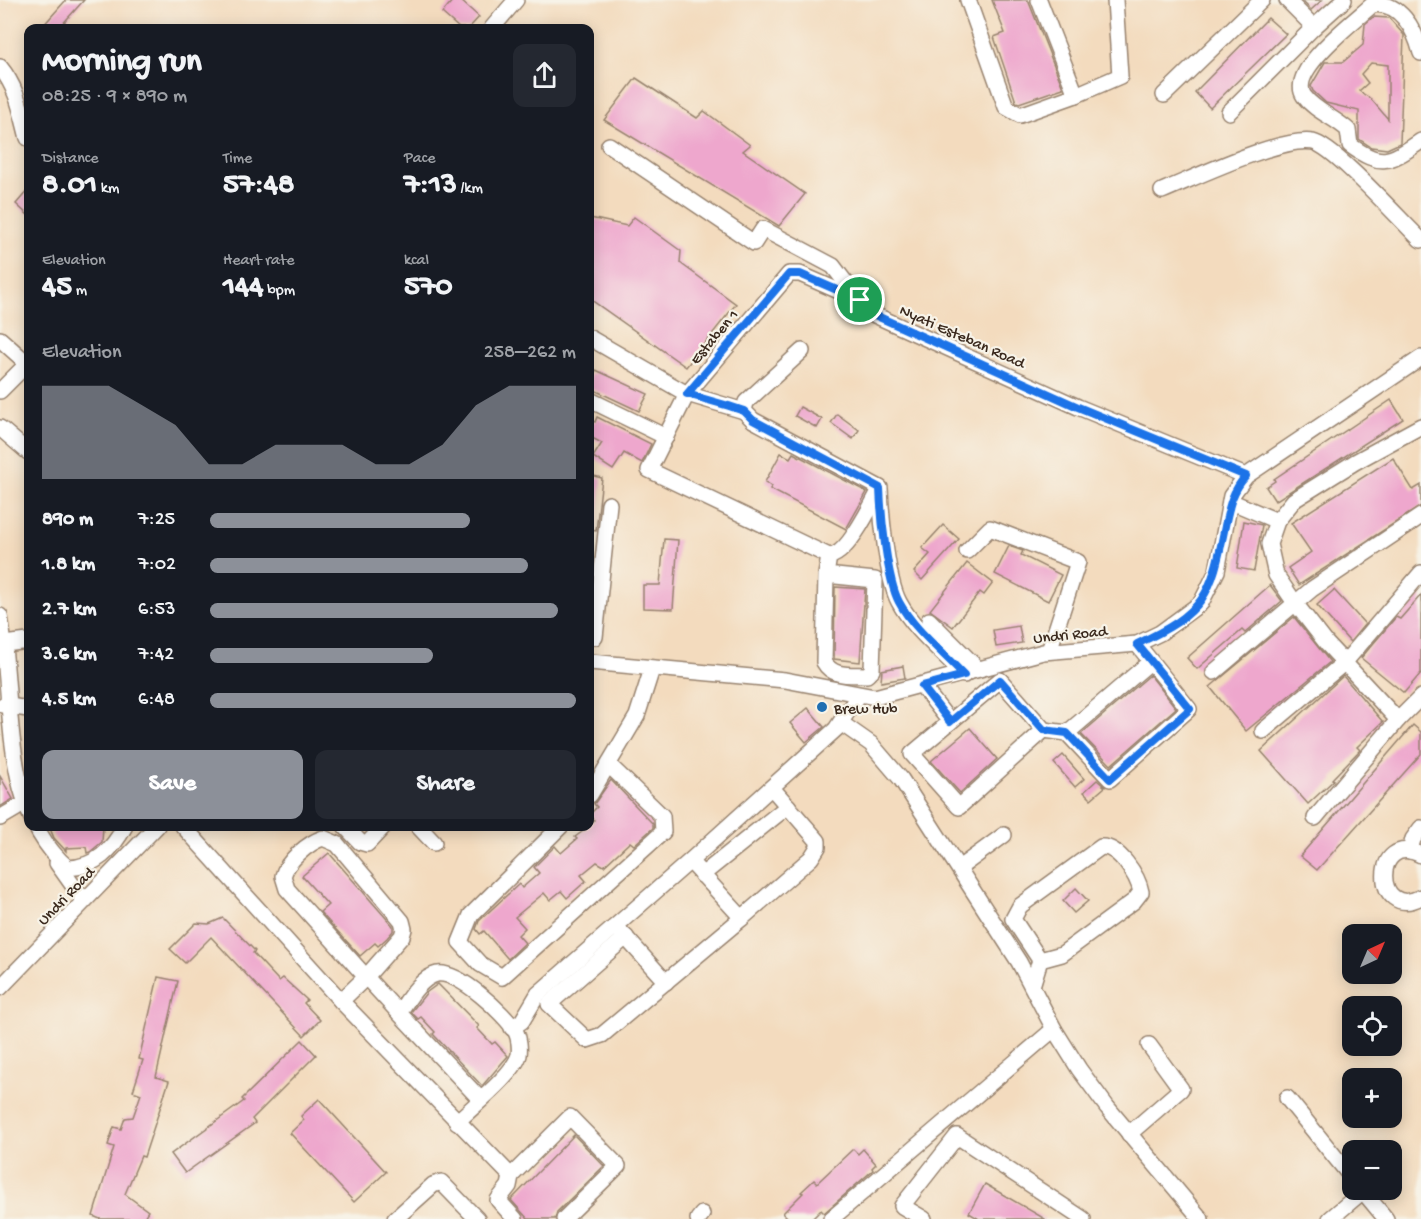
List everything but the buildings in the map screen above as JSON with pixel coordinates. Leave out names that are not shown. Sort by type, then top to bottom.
[{"type":"street","points":[[495,24],[516,0]]},
{"type":"street","points":[[968,0],[1006,107],[1020,115],[1120,76],[1115,0]]},
{"type":"street","points":[[1039,0],[1076,95]]},
{"type":"street","points":[[1164,95],[1262,0]]},
{"type":"street","points":[[1287,0],[1314,27]]},
{"type":"street","points":[[1228,112],[1344,0]]},
{"type":"street","points":[[1421,53],[1408,20],[1389,6],[1372,5],[1317,56],[1303,72],[1300,83],[1303,95],[1348,130],[1350,145],[1374,160],[1393,159],[1421,141]]},
{"type":"street","points":[[0,67],[11,81],[19,99],[24,121]]},
{"type":"street","points":[[1162,191],[1282,145],[1314,142],[1337,158],[1421,240]]},
{"type":"street","name":"Nyati Esteban Road","points":[[609,145],[754,243],[763,229],[833,266],[868,312],[1078,407],[1246,476]]},
{"type":"street","name":"Estaben 1","points":[[687,394],[789,274],[800,274],[860,300]]},
{"type":"street","points":[[0,339],[24,360]]},
{"type":"street","points":[[594,340],[687,394],[744,411],[753,420],[880,488]]},
{"type":"street","points":[[744,411],[746,402],[802,351]]},
{"type":"street","name":"Undri Road","points":[[594,662],[785,680],[858,696],[875,697],[1049,651],[1137,644],[1160,633],[1201,603],[1216,571],[1230,501],[1246,476],[1421,358]]},
{"type":"street","points":[[0,391],[24,368]]},
{"type":"street","points":[[687,394],[649,470],[829,556],[840,553],[867,515],[880,488]]},
{"type":"street","points":[[594,402],[666,437]]},
{"type":"street","points":[[1398,720],[1295,603],[1276,575],[1269,544],[1277,521],[1294,500],[1355,462],[1421,426]]},
{"type":"street","points":[[0,428],[24,449]]},
{"type":"street","points":[[880,488],[881,509],[894,590],[899,603],[920,629],[971,672]]},
{"type":"street","points":[[1230,501],[1277,521]]},
{"type":"street","points":[[594,637],[609,504]]},
{"type":"street","points":[[1214,672],[1295,603],[1358,556],[1421,516]]},
{"type":"street","points":[[966,551],[990,528],[1078,562],[1049,651]]},
{"type":"street","points":[[826,575],[875,580],[872,670],[867,675],[837,674],[829,670],[824,662],[826,575],[829,556]]},
{"type":"street","points":[[1263,730],[1345,662],[1421,573]]},
{"type":"street","points":[[0,616],[5,644],[4,760],[22,812],[0,818]]},
{"type":"street","points":[[929,620],[971,672]]},
{"type":"street","points":[[5,644],[24,642]]},
{"type":"street","points":[[1044,730],[959,807],[912,754],[1000,680],[1044,730],[1067,733],[1110,779],[1190,709],[1137,644]]},
{"type":"street","points":[[1067,733],[1150,662]]},
{"type":"street","points":[[594,789],[637,716],[652,669]]},
{"type":"street","points":[[922,686],[950,722]]},
{"type":"street","points":[[512,1028],[621,932],[690,861],[841,723],[858,696]]},
{"type":"street","points":[[1315,818],[1398,720],[1421,697]]},
{"type":"street","points":[[3,705],[24,708]]},
{"type":"street","points":[[841,723],[871,744],[901,779],[1032,986],[1054,1029],[1079,1069],[1129,1134],[1201,1219]]},
{"type":"street","points":[[556,831],[471,915],[460,942],[480,964],[502,977],[663,832],[662,816],[609,765]]},
{"type":"street","points":[[543,999],[580,1036],[587,1040],[602,1035],[816,853],[818,841],[772,788]]},
{"type":"street","points":[[702,875],[788,806]]},
{"type":"street","points":[[1421,828],[1413,839],[1416,853],[1395,854],[1385,866],[1384,882],[1388,890],[1401,900],[1410,901],[1421,897]]},
{"type":"street","points":[[32,831],[38,844],[68,868],[94,862],[110,851],[122,831]]},
{"type":"street","name":"Undri Road","points":[[0,988],[152,831]]},
{"type":"street","points":[[188,831],[341,1001],[511,1176]]},
{"type":"street","points":[[350,831],[360,842],[367,844],[379,831]]},
{"type":"street","points":[[423,831],[434,843]]},
{"type":"street","points":[[959,868],[1004,835]]},
{"type":"street","points":[[341,1001],[366,977],[402,936],[404,928],[402,921],[337,844],[323,838],[315,841],[289,864],[283,876],[284,883],[366,977],[480,1099]]},
{"type":"street","points":[[1108,846],[1115,849],[1140,884],[1141,892],[1134,901],[1062,954],[1041,960],[1019,930],[1013,919],[1015,913],[1020,906],[1101,847],[1108,846]]},
{"type":"street","points":[[56,860],[84,901]]},
{"type":"street","points":[[690,861],[742,918]]},
{"type":"street","points":[[621,932],[666,982]]},
{"type":"street","points":[[1032,986],[1041,960]]},
{"type":"street","points":[[399,1013],[424,981],[434,975],[446,973],[468,985],[517,1034],[519,1048],[516,1062],[457,1122]]},
{"type":"street","points":[[831,1219],[1054,1029]]},
{"type":"street","points":[[1129,1134],[1181,1089],[1149,1045]]},
{"type":"street","points":[[1287,1098],[1342,1166]]},
{"type":"street","points":[[514,1219],[498,1200],[509,1186],[511,1176],[570,1117],[618,1166],[564,1219]]},
{"type":"street","points":[[924,1219],[902,1206],[957,1136],[1083,1219]]},
{"type":"street","points":[[395,1219],[433,1185],[441,1182],[477,1219]]},
{"type":"street","points":[[1330,1219],[1351,1200]]},
{"type":"street","points":[[1370,1200],[1386,1219]]},
{"type":"place","name":"Brew Hub","points":[[822,707]]},
{"type":"route","points":[[789,274],[800,274],[860,300],[868,312],[1078,407],[1246,476],[1231,496],[1211,588],[1201,603],[1160,633],[1137,644],[1190,709],[1110,779],[1067,733],[1044,730],[1000,680],[950,722],[922,686],[964,675],[920,629],[899,603],[894,590],[881,509],[880,488],[753,420],[744,411],[687,394],[789,274]]}]
